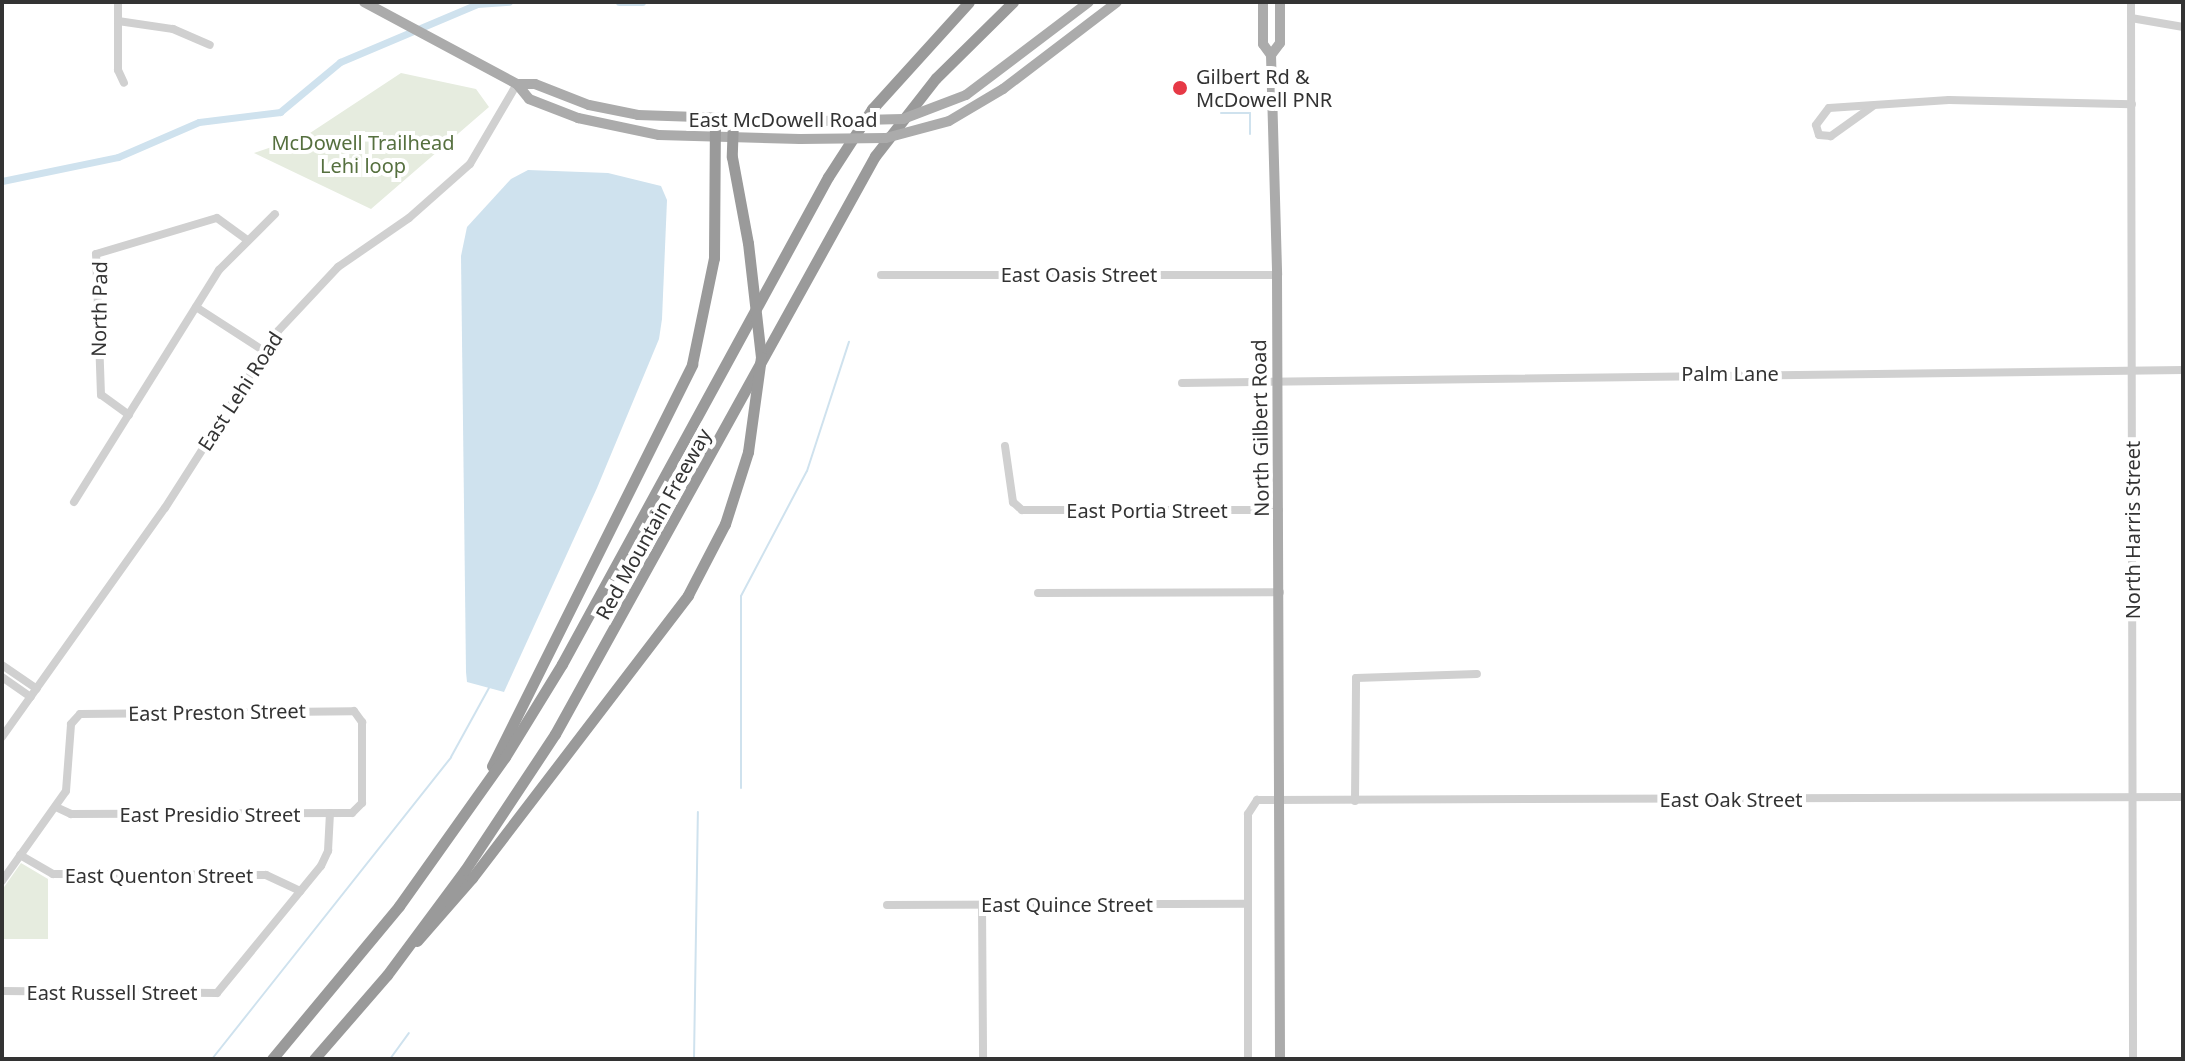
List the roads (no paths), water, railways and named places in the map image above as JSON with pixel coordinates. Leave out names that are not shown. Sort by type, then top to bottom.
[{"type":"highway","name":"Red Mountain Freeway","points":[[272,1059],[399,906],[482,784],[505,757],[562,664],[828,177],[872,109],[969,2]]},
{"type":"highway","name":"Red Mountain Freeway","points":[[314,1059],[387,975],[465,870],[580,693],[857,184],[936,78],[1013,2]]},
{"type":"highway","points":[[482,784],[550,657],[692,364],[714,258],[715,120]]},
{"type":"highway","points":[[387,975],[481,867],[688,595],[725,524],[748,452],[761,357],[757,291],[732,137],[733,120]]},
{"type":"main road","name":"East McDowell Road","points":[[364,2],[517,84],[529,99],[609,127],[714,137],[800,139],[886,138],[949,121],[1003,89],[1117,2]]},
{"type":"main road","name":"East McDowell Road","points":[[517,84],[535,84],[616,112],[715,120],[903,119],[966,95],[1089,2]]},
{"type":"main road","name":"North Gilbert Road","points":[[1263,2],[1263,44],[1271,55],[1277,275],[1280,1059]]},
{"type":"main road","name":"North Gilbert Road","points":[[1271,55],[1280,43],[1280,2]]},
{"type":"street","points":[[118,2],[118,70],[124,83]]},
{"type":"street","name":"North Harris Street","points":[[2131,2],[2133,1059]]},
{"type":"street","points":[[2131,18],[2183,27]]},
{"type":"street","points":[[118,21],[173,29],[210,45]]},
{"type":"street","name":"East Lehi Road","points":[[2,737],[165,508],[264,351],[338,267],[409,218],[470,164],[517,84]]},
{"type":"street","points":[[1873,106],[1831,136],[1819,135],[1816,125],[1829,108],[1949,100],[2132,104]]},
{"type":"street","points":[[74,502],[196,307],[247,240],[275,214]]},
{"type":"street","name":"North Pad","points":[[129,415],[101,395],[96,254],[217,218],[247,240]]},
{"type":"street","name":"East Oasis Street","points":[[881,275],[1277,275]]},
{"type":"street","points":[[196,307],[264,351]]},
{"type":"street","name":"Palm Lane","points":[[1182,383],[2183,370]]},
{"type":"street","name":"East Portia Street","points":[[1005,446],[1015,507],[1279,510]]},
{"type":"street","points":[[1038,593],[1280,592]]},
{"type":"street","points":[[2,665],[37,689]]},
{"type":"street","points":[[1355,801],[1356,678],[1477,674]]},
{"type":"street","points":[[2,677],[31,697]]},
{"type":"street","name":"East Preston Street","points":[[56,807],[70,780],[71,724],[80,714],[354,711],[362,722],[362,803]]},
{"type":"street","name":"East Oak Street","points":[[1279,800],[2183,797]]},
{"type":"street","points":[[1248,1059],[1248,814],[1257,800],[1279,800]]},
{"type":"street","name":"East Presidio Street","points":[[56,807],[71,814],[352,813],[362,803]]},
{"type":"street","points":[[2,881],[56,807]]},
{"type":"street","points":[[301,891],[328,851],[330,813]]},
{"type":"street","name":"East Quenton Street","points":[[20,855],[53,874],[266,875],[301,891]]},
{"type":"street","name":"East Russell Street","points":[[2,991],[222,989],[301,891]]},
{"type":"street","name":"East Quince Street","points":[[887,905],[1248,904]]},
{"type":"street","points":[[982,905],[983,1059]]},
{"type":"water","points":[[528,170],[608,173],[661,186],[667,200],[662,319],[659,339],[597,488],[504,692],[467,682],[466,672],[461,256],[467,227],[511,179]]},
{"type":"waterway","points":[[2,181],[118,157],[199,122],[280,112],[340,62],[477,4],[509,2]]},
{"type":"waterway","points":[[619,2],[642,2]]},
{"type":"waterway","points":[[1221,113],[1250,113],[1250,134]]},
{"type":"waterway","points":[[741,788],[741,596],[807,471],[849,342]]},
{"type":"waterway","points":[[212,1059],[451,757],[490,686]]},
{"type":"waterway","points":[[694,1059],[698,812]]},
{"type":"waterway","points":[[390,1059],[409,1033]]},
{"type":"place","name":"Gilbert Rd & McDowell PNR","points":[[1180,88]]},
{"type":"park label","name":"McDowell Trailhead Lehi loop","points":[[363,154]]}]
